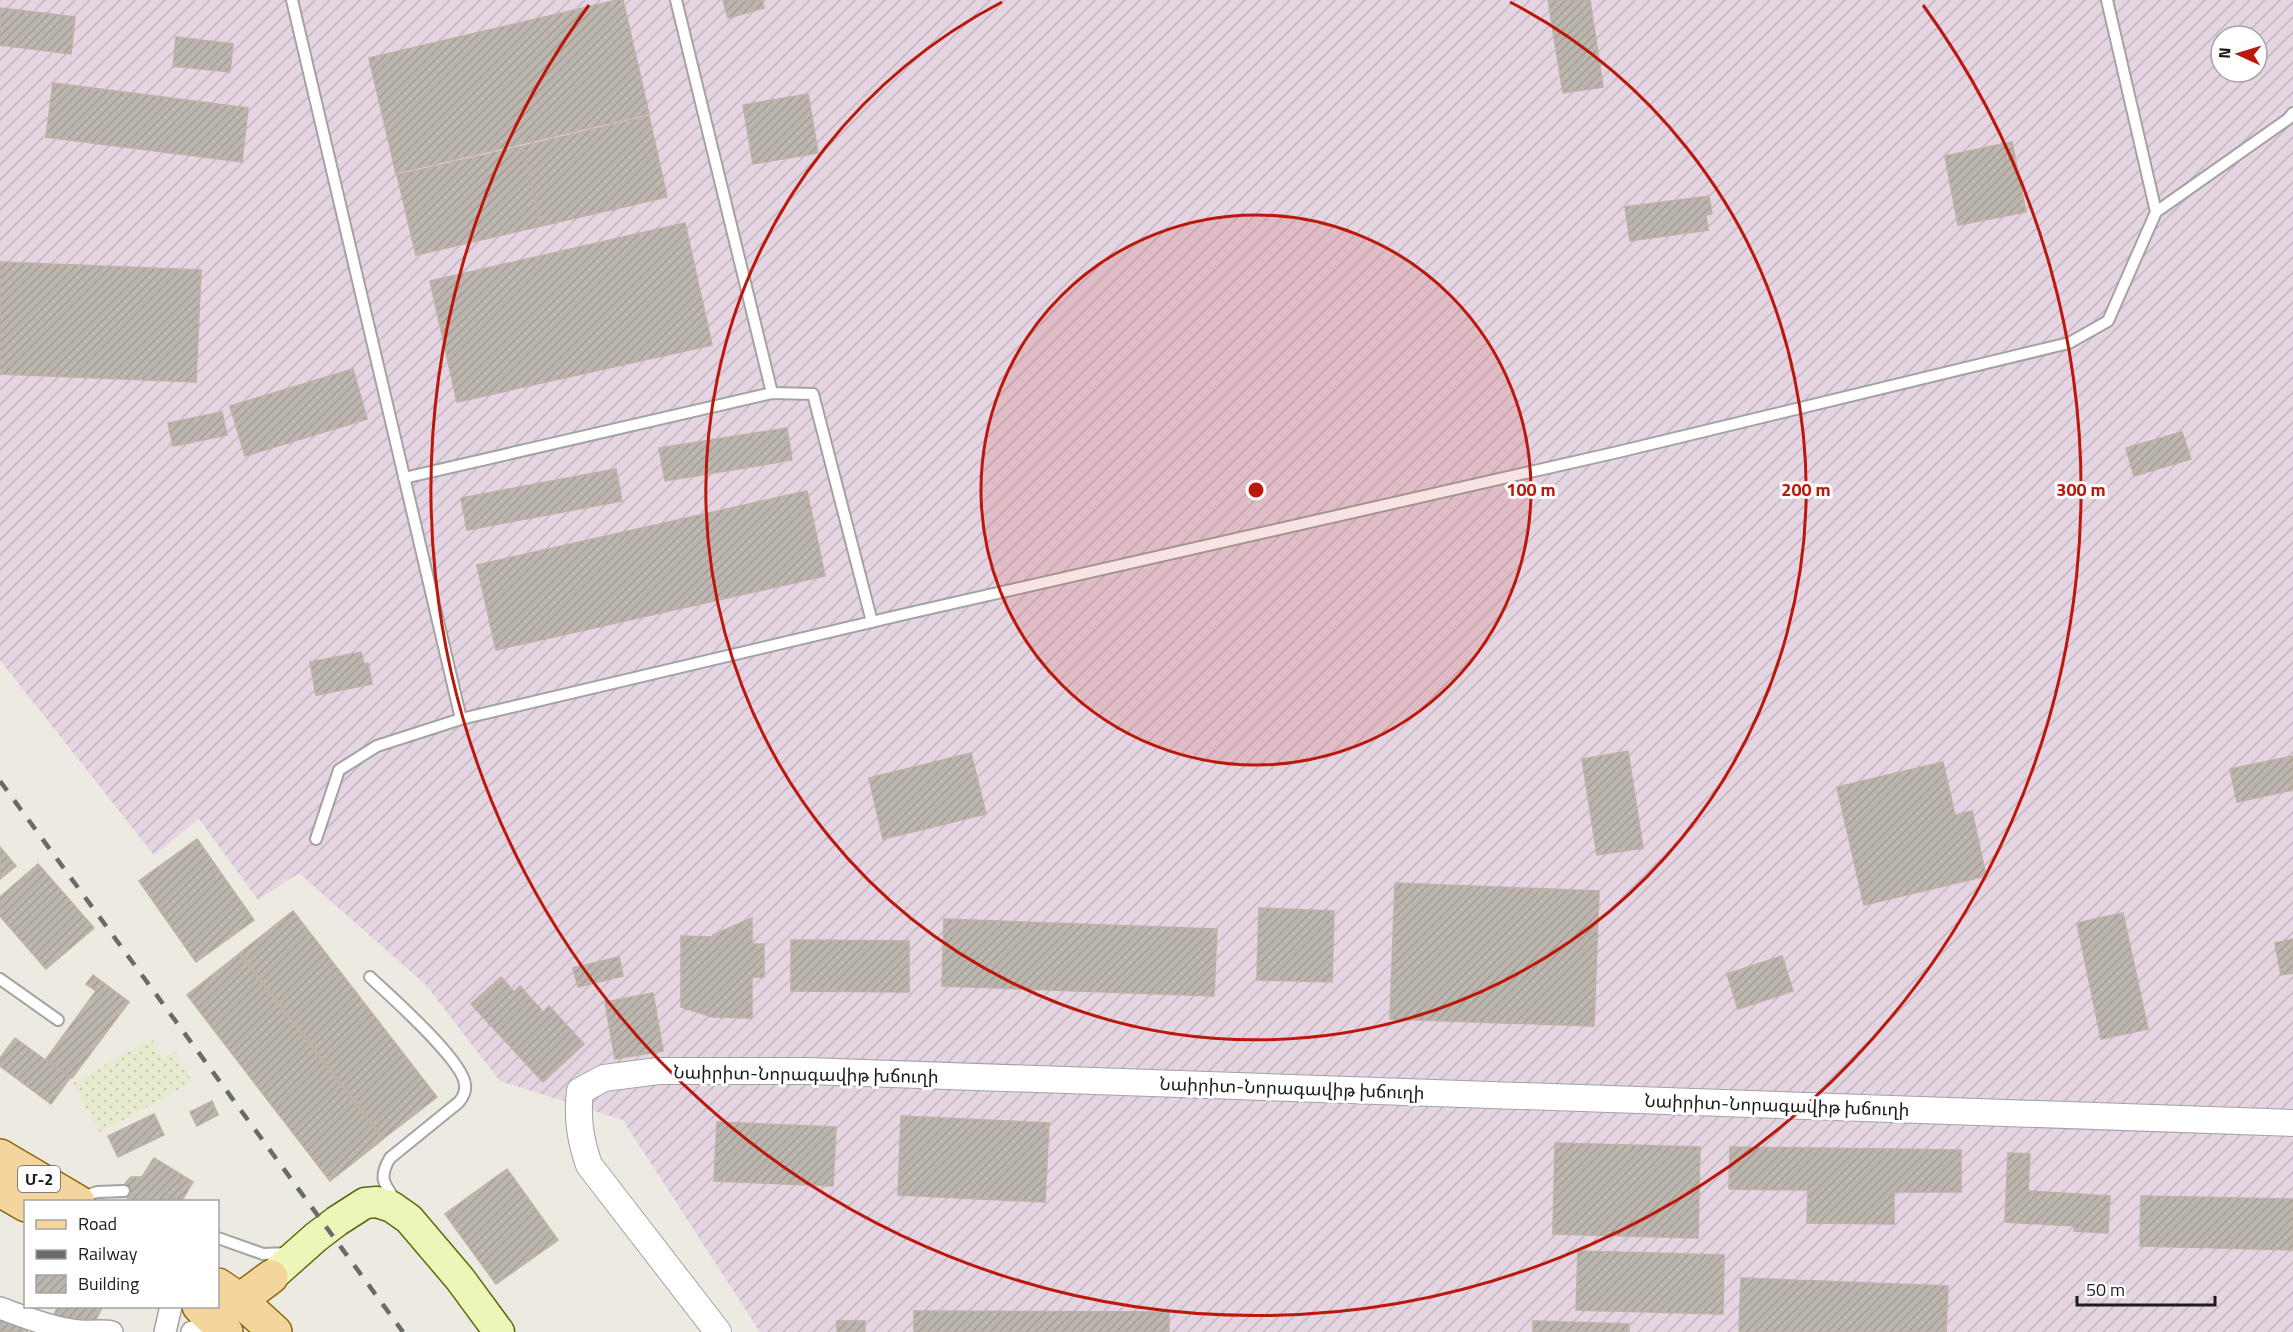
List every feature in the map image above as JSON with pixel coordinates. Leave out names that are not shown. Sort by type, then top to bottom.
[{"type":"main road","name":"Մ-2","points":[[0,1156],[74,1200]]},
{"type":"main road","name":"Մ-2","points":[[0,1191],[24,1204]]},
{"type":"main road","points":[[219,1306],[271,1277],[323,1231],[365,1203],[377,1202],[392,1207],[409,1219],[460,1279],[499,1332]]},
{"type":"main road","points":[[219,1275],[249,1279],[271,1277]]},
{"type":"main road","points":[[271,1277],[270,1306],[276,1332]]},
{"type":"main road","points":[[210,1311],[276,1332]]},
{"type":"street","name":"Նաիրիտ-Նորագավիթ խճուղի","points":[[718,1332],[589,1165],[580,1139],[578,1113],[580,1091],[604,1078],[658,1071],[819,1071],[2293,1123]]},
{"type":"street","points":[[0,1308],[51,1325],[80,1331],[112,1332]]},
{"type":"street","points":[[165,1332],[210,1311]]},
{"type":"lane","points":[[292,0],[461,719]]},
{"type":"lane","points":[[676,0],[772,393]]},
{"type":"lane","points":[[2107,0],[2156,212]]},
{"type":"lane","points":[[316,839],[339,770],[377,746],[461,719],[872,621],[1618,452],[2069,343],[2108,321],[2156,212],[2288,119],[2293,113]]},
{"type":"lane","points":[[404,478],[772,393],[813,394],[872,621]]},
{"type":"lane","points":[[370,977],[430,1036],[460,1071],[465,1083],[464,1095],[459,1102],[390,1158],[383,1169],[386,1187],[409,1219]]},
{"type":"lane","points":[[0,979],[58,1020]]},
{"type":"lane","points":[[78,1200],[97,1192],[124,1191]]},
{"type":"lane","points":[[219,1238],[263,1254],[298,1252]]},
{"type":"shaded area","points":[[0,0],[2293,0],[2293,1332],[760,1332],[623,1120],[500,1081],[426,985],[299,873],[258,900],[199,819],[154,855],[0,660]]},
{"type":"green space","points":[[152,1039],[162,1058],[175,1051],[192,1082],[100,1133],[73,1083]]},
{"type":"building","points":[[623,0],[649,114],[396,173],[369,58]]},
{"type":"building","points":[[723,0],[762,0],[764,8],[728,18]]},
{"type":"building","points":[[1548,0],[1590,0],[1603,87],[1563,93]]},
{"type":"building","points":[[0,8],[75,17],[71,54],[0,45]]},
{"type":"building","points":[[176,37],[233,44],[230,72],[173,66]]},
{"type":"building","points":[[53,83],[248,108],[242,162],[46,137]]},
{"type":"building","points":[[808,94],[818,153],[753,164],[743,105]]},
{"type":"building","points":[[649,116],[667,197],[541,226],[523,146]]},
{"type":"building","points":[[2012,142],[2026,212],[1958,225],[1945,156]]},
{"type":"building","points":[[523,146],[541,226],[416,255],[397,175]]},
{"type":"building","points":[[1709,196],[1712,214],[1706,215],[1708,230],[1630,241],[1625,207]]},
{"type":"building","points":[[685,223],[712,345],[457,402],[430,281]]},
{"type":"building","points":[[0,262],[201,270],[196,382],[0,374]]},
{"type":"building","points":[[353,369],[367,419],[245,456],[230,406]]},
{"type":"building","points":[[222,412],[227,435],[173,446],[168,423]]},
{"type":"building","points":[[787,428],[792,460],[665,481],[659,448]]},
{"type":"building","points":[[2182,432],[2191,459],[2134,476],[2126,448]]},
{"type":"building","points":[[616,469],[622,501],[467,530],[461,498]]},
{"type":"building","points":[[807,491],[825,576],[496,650],[477,565]]},
{"type":"building","points":[[361,652],[364,664],[368,663],[372,684],[316,695],[310,662]]},
{"type":"building","points":[[1628,751],[1643,848],[1597,855],[1582,759]]},
{"type":"building","points":[[971,753],[986,814],[883,839],[869,778]]},
{"type":"building","points":[[2293,756],[2293,790],[2237,802],[2230,769]]},
{"type":"building","points":[[1943,762],[1955,815],[1972,811],[1986,876],[1864,905],[1837,787]]},
{"type":"building","points":[[197,839],[254,920],[196,962],[139,881]]},
{"type":"building","points":[[0,847],[16,866],[0,879]]},
{"type":"building","points":[[38,864],[94,928],[46,969],[0,916],[0,897]]},
{"type":"building","points":[[1395,883],[1599,891],[1594,1026],[1390,1019]]},
{"type":"building","points":[[1259,908],[1334,911],[1332,982],[1257,980]]},
{"type":"building","points":[[293,911],[437,1097],[384,1138],[240,953]]},
{"type":"building","points":[[2123,913],[2148,1029],[2101,1039],[2077,923]]},
{"type":"building","points":[[752,918],[752,944],[764,944],[764,977],[752,977],[752,1018],[712,1017],[681,1007],[681,936],[713,937]]},
{"type":"building","points":[[944,919],[1217,929],[1214,996],[942,986]]},
{"type":"building","points":[[2293,939],[2293,973],[2281,975],[2275,943]]},
{"type":"building","points":[[791,940],[909,941],[909,992],[791,991]]},
{"type":"building","points":[[239,954],[383,1139],[330,1181],[187,995]]},
{"type":"building","points":[[1782,956],[1793,991],[1738,1009],[1727,974]]},
{"type":"building","points":[[619,957],[623,976],[578,987],[573,968]]},
{"type":"building","points":[[93,975],[129,1002],[72,1078],[46,1059],[96,991],[86,984]]},
{"type":"building","points":[[501,977],[514,992],[520,986],[543,1012],[549,1006],[584,1044],[543,1082],[471,1004]]},
{"type":"building","points":[[653,993],[663,1051],[615,1059],[605,1002]]},
{"type":"building","points":[[15,1038],[70,1078],[51,1104],[0,1066],[0,1058]]},
{"type":"building","points":[[212,1101],[218,1115],[197,1126],[190,1112]]},
{"type":"building","points":[[154,1114],[164,1135],[118,1157],[108,1136]]},
{"type":"building","points":[[901,1116],[1049,1123],[1045,1202],[898,1195]]},
{"type":"building","points":[[717,1122],[836,1127],[833,1186],[714,1181]]},
{"type":"building","points":[[1555,1143],[1700,1147],[1698,1238],[1553,1234]]},
{"type":"building","points":[[1730,1147],[1961,1150],[1961,1192],[1894,1192],[1894,1224],[1807,1223],[1808,1190],[1729,1189]]},
{"type":"building","points":[[2008,1153],[2030,1154],[2028,1191],[2110,1196],[2108,1233],[2074,1231],[2075,1226],[2005,1222]]},
{"type":"building","points":[[154,1158],[193,1182],[182,1200],[130,1200],[126,1197],[124,1186],[131,1177],[142,1177]]},
{"type":"building","points":[[507,1169],[558,1240],[496,1284],[445,1214]]},
{"type":"building","points":[[2141,1196],[2293,1199],[2293,1250],[2140,1246]]},
{"type":"building","points":[[1578,1251],[1724,1255],[1723,1314],[1576,1310]]},
{"type":"building","points":[[1741,1278],[1948,1286],[1946,1332],[1739,1332]]},
{"type":"building","points":[[57,1308],[102,1308],[94,1323],[85,1318],[80,1329],[54,1315]]},
{"type":"building","points":[[914,1311],[1169,1312],[1169,1332],[914,1332]]},
{"type":"building","points":[[0,1316],[29,1327],[27,1332],[0,1332]]},
{"type":"building","points":[[837,1321],[865,1321],[865,1332],[837,1332]]},
{"type":"building","points":[[1533,1321],[1629,1324],[1629,1332],[1533,1332]]},
{"type":"railway","points":[[0,781],[403,1332]]}]
